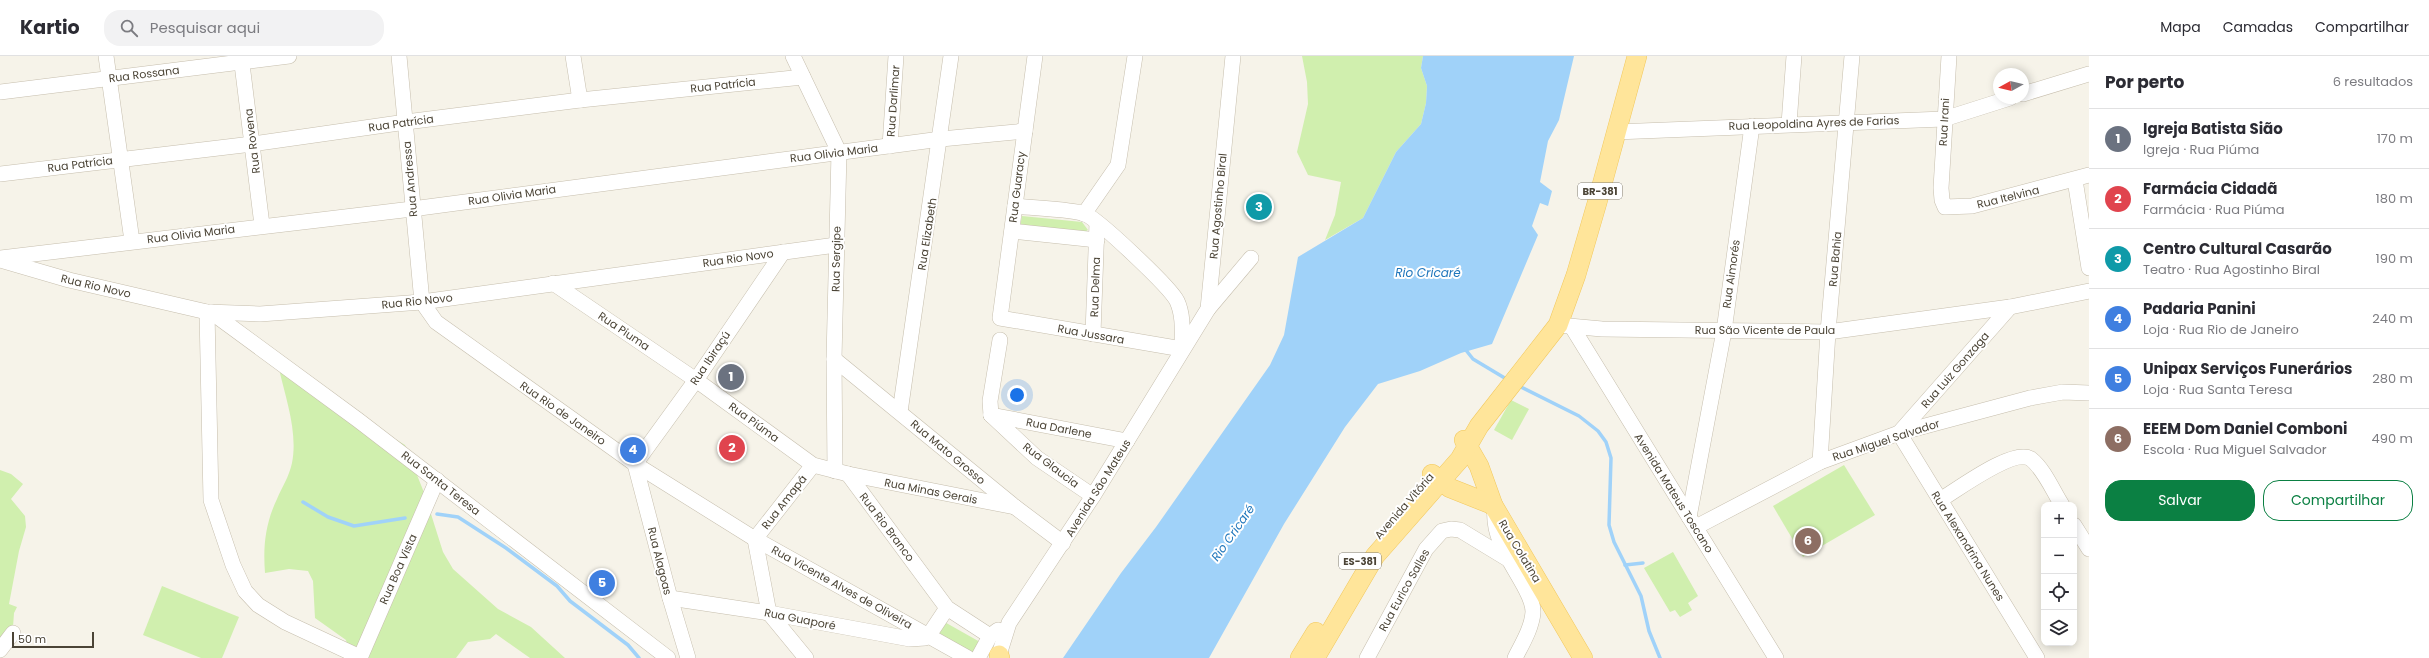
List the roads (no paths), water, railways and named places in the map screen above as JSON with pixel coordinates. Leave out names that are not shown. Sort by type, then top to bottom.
[{"type":"main road","name":"BR-381","points":[[1470,439],[1518,375],[1565,326],[1615,132],[1637,56]]},
{"type":"main road","name":"Rua Colatina","points":[[1470,439],[1494,507],[1583,658]]},
{"type":"main road","name":"Avenida Vitória","points":[[1315,658],[1375,556],[1470,439]]},
{"type":"main road","points":[[1458,492],[1472,482],[1479,466]]},
{"type":"main road","name":"Avenida Vitória","points":[[1434,483],[1494,507]]},
{"type":"main road","name":"Avenida Vitória","points":[[1300,658],[1368,549],[1434,483]]},
{"type":"street","points":[[106,56],[132,241]]},
{"type":"street","name":"Rua Rossana","points":[[0,92],[109,79],[242,59],[289,56]]},
{"type":"street","name":"Rua Andressa","points":[[398,56],[406,122],[412,209],[422,302]]},
{"type":"street","points":[[573,56],[580,100]]},
{"type":"street","points":[[793,56],[803,77]]},
{"type":"street","name":"Rua Sergipe","points":[[803,56],[803,77],[839,152],[834,359],[841,473]]},
{"type":"street","name":"Rua Darlimar","points":[[890,146],[896,56]]},
{"type":"street","name":"Rua Elizabeth","points":[[900,412],[941,139],[951,56]]},
{"type":"street","name":"Rua Guaracy","points":[[1000,318],[1036,56]]},
{"type":"street","points":[[1084,214],[1118,165],[1135,56]]},
{"type":"street","name":"Rua Agostinho Biral","points":[[1182,349],[1208,309],[1233,56]]},
{"type":"street","points":[[1789,124],[1794,56]]},
{"type":"street","name":"Rua Bahia","points":[[1820,462],[1828,332],[1852,56]]},
{"type":"street","name":"Rua Irani","points":[[1941,188],[1944,118],[1949,56]]},
{"type":"street","name":"Rua Rovena","points":[[242,59],[262,225]]},
{"type":"street","points":[[2029,92],[2089,74]]},
{"type":"street","name":"Rua Patrícia","points":[[0,174],[121,158],[252,144],[406,122],[580,100],[803,77]]},
{"type":"street","name":"Rua Leopoldina Ayres de Farias","points":[[1615,132],[1944,118],[1993,103]]},
{"type":"street","name":"Rua Aimorés","points":[[1693,522],[1724,331],[1752,126]]},
{"type":"street","name":"Rua Olivia Maria","points":[[0,259],[262,225],[412,209],[941,139],[1025,131]]},
{"type":"street","points":[[2082,178],[2089,268]]},
{"type":"street","name":"Rua Itelvina","points":[[1941,188],[1944,205],[1946,208],[1957,208],[1972,206],[2082,178]]},
{"type":"street","points":[[1015,206],[1084,214],[1097,223],[1160,279],[1170,291],[1180,310],[1182,349]]},
{"type":"street","name":"Rua Delma","points":[[1093,334],[1097,223]]},
{"type":"street","points":[[1012,231],[1097,240]]},
{"type":"street","name":"Rua Rio Novo","points":[[0,259],[69,280],[209,312],[260,314],[422,302],[836,245]]},
{"type":"street","name":"Rua Ibiraçú","points":[[635,464],[696,380],[783,252]]},
{"type":"street","points":[[1208,309],[1251,258]]},
{"type":"street","name":"Rua Piuma","points":[[553,283],[696,380]]},
{"type":"street","name":"Rua São Vicente de Paula","points":[[1565,326],[1724,331],[1828,332],[2010,307],[2089,291]]},
{"type":"street","name":"Rua Rio de Janeiro","points":[[422,302],[436,322],[635,464],[754,538]]},
{"type":"street","name":"Rua Luiz Gonzaga","points":[[1899,433],[2010,307]]},
{"type":"street","points":[[209,312],[211,500],[233,565],[245,591],[258,605],[285,622],[360,657]]},
{"type":"street","name":"Rua Santa Teresa","points":[[209,312],[255,342],[668,658]]},
{"type":"street","name":"Rua Jussara","points":[[1000,318],[1182,349]]},
{"type":"street","name":"Avenida Mateus Toscano","points":[[1565,326],[1693,522],[1776,658]]},
{"type":"street","points":[[991,415],[990,401],[1000,340]]},
{"type":"street","name":"Avenida São Mateus","points":[[999,657],[1009,623],[1094,496],[1182,349]]},
{"type":"street","name":"Rua Mato Grosso","points":[[834,359],[1015,507],[1063,543]]},
{"type":"street","name":"Rua Piúma","points":[[696,380],[813,465]]},
{"type":"street","name":"Rua Miguel Salvador","points":[[1693,522],[1820,462],[1899,433],[2030,398],[2064,392],[2089,393]]},
{"type":"street","name":"Rua Darlene","points":[[991,415],[1127,441]]},
{"type":"street","name":"Rua Glaucia","points":[[991,415],[1037,458],[1094,496]]},
{"type":"street","points":[[1021,443],[1032,423]]},
{"type":"street","name":"Rua Alexandrina Nunes","points":[[1899,433],[2037,658]]},
{"type":"street","points":[[1940,500],[2000,463],[2020,456],[2029,458],[2036,463],[2060,502]]},
{"type":"street","name":"Rua Alagoas","points":[[635,464],[670,598],[688,658]]},
{"type":"street","points":[[813,465],[841,473]]},
{"type":"street","name":"Rua Amapá","points":[[754,538],[813,465]]},
{"type":"street","name":"Rua Minas Gerais","points":[[841,473],[1015,507]]},
{"type":"street","name":"Rua Rio Branco","points":[[841,473],[947,608]]},
{"type":"street","name":"Rua Boa Vista","points":[[360,657],[437,480]]},
{"type":"street","points":[[1494,507],[1496,530],[1531,600],[1533,610],[1530,625],[1516,658]]},
{"type":"street","name":"Rua Eurico Salles","points":[[1367,658],[1426,548],[1442,531],[1451,529],[1460,530],[1511,561]]},
{"type":"street","points":[[2077,530],[2089,549]]},
{"type":"street","points":[[754,538],[769,613],[806,658]]},
{"type":"street","name":"Rua Vicente Alves de Oliveira","points":[[754,538],[968,658]]},
{"type":"street","name":"Rua Guaporé","points":[[670,598],[769,613],[903,639],[921,638],[928,635]]},
{"type":"street","points":[[928,635],[947,608],[990,636]]},
{"type":"street","name":"Avenida São Mateus","points":[[978,658],[990,636],[1009,623]]},
{"type":"street","points":[[0,650],[13,633]]},
{"type":"water","name":"Rio Cricaré","points":[[1423,56],[1574,56],[1559,120],[1548,141],[1540,182],[1552,191],[1548,206],[1540,203],[1532,226],[1538,235],[1492,344],[1461,353],[1420,371],[1378,384],[1345,427],[1284,524],[1209,658],[1063,658],[1121,573],[1156,527],[1270,365],[1284,335],[1298,257],[1363,218],[1396,152],[1421,124],[1426,103],[1427,86],[1421,68]]},
{"type":"waterway","points":[[1465,349],[1473,359],[1508,380]]},
{"type":"waterway","points":[[1517,385],[1579,416],[1598,431],[1606,442],[1611,458],[1609,525],[1614,542],[1641,596],[1649,631],[1660,658]]},
{"type":"waterway","points":[[303,502],[328,517],[354,526],[405,518]]},
{"type":"waterway","points":[[437,514],[458,517],[506,548],[557,586],[570,601],[628,645],[639,658]]},
{"type":"waterway","points":[[1625,565],[1643,563]]},
{"type":"place","name":"Centro Cultural Casarão","points":[[1259,207]]},
{"type":"place","name":"Igreja Batista Sião","points":[[731,377]]},
{"type":"place","name":"Farmácia Cidadã","points":[[732,448]]},
{"type":"place","name":"Padaria Panini","points":[[633,450]]},
{"type":"place","name":"EEEM Dom Daniel Comboni","points":[[1808,541]]},
{"type":"place","name":"Unipax Serviços Funerários","points":[[602,583]]}]
